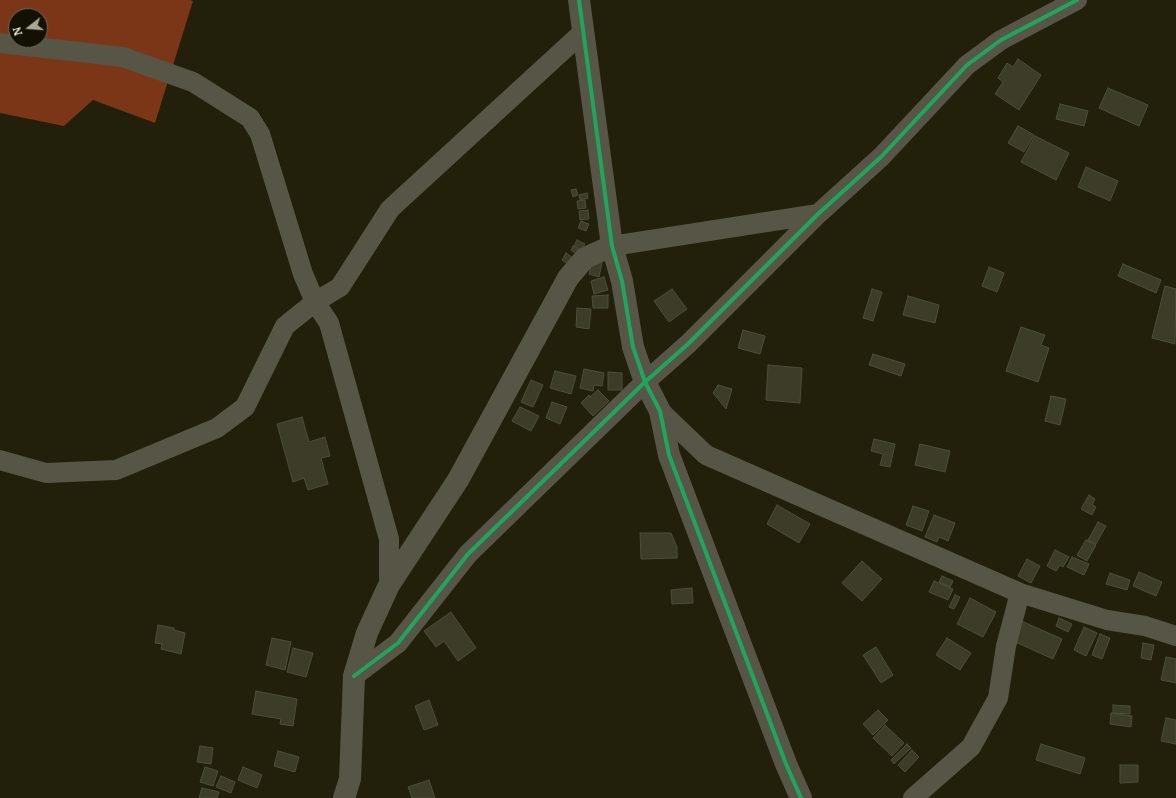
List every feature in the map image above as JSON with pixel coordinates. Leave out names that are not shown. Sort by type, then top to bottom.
[{"type":"street","points":[[579,0],[612,246],[622,281],[633,347],[645,382],[660,411],[669,456],[786,764],[801,798]]},
{"type":"street","points":[[354,676],[398,644],[468,554],[645,382],[688,344],[818,214],[881,157],[967,65],[1000,40],[1077,0]]},
{"type":"street","points":[[0,460],[46,473],[116,470],[217,428],[246,407],[285,326],[315,302],[340,287],[390,209],[583,32]]},
{"type":"street","points":[[0,43],[124,56],[193,82],[250,118],[260,134],[303,274],[315,302],[329,323],[389,539],[389,585]]},
{"type":"street","points":[[344,798],[350,779],[354,676],[367,633],[389,585],[458,480],[568,278],[585,258],[612,246],[818,214]]},
{"type":"street","points":[[660,411],[706,455],[1020,593],[1107,620],[1145,626],[1176,636]]},
{"type":"street","points":[[914,798],[972,747],[998,698],[1006,646],[1020,593]]},
{"type":"shaded area","points":[[0,0],[193,1],[155,123],[93,100],[64,126],[0,113]]},
{"type":"building","points":[[1018,59],[1041,75],[1019,110],[995,94],[1003,82],[998,78],[1007,63],[1013,67]]},
{"type":"building","points":[[1108,88],[1148,105],[1139,126],[1099,108]]},
{"type":"building","points":[[1060,104],[1088,111],[1084,126],[1056,119]]},
{"type":"building","points":[[1018,126],[1034,135],[1024,152],[1008,143]]},
{"type":"building","points":[[1035,136],[1069,153],[1056,180],[1021,162]]},
{"type":"building","points":[[1086,167],[1118,181],[1110,201],[1078,187]]},
{"type":"building","points":[[576,189],[578,195],[573,197],[571,190]]},
{"type":"building","points":[[587,193],[588,198],[580,200],[579,195]]},
{"type":"building","points":[[585,200],[586,208],[578,209],[577,201]]},
{"type":"building","points":[[588,210],[589,219],[580,220],[579,211]]},
{"type":"building","points":[[581,221],[589,224],[586,231],[578,228]]},
{"type":"building","points":[[577,240],[585,244],[581,250],[574,246]]},
{"type":"building","points":[[573,246],[578,250],[576,254],[571,250]]},
{"type":"building","points":[[566,253],[573,258],[569,265],[562,260]]},
{"type":"building","points":[[593,260],[602,263],[599,277],[589,274]]},
{"type":"building","points":[[1123,264],[1161,280],[1156,293],[1118,276]]},
{"type":"building","points":[[989,267],[1004,273],[997,292],[982,286]]},
{"type":"building","points":[[604,277],[608,290],[594,294],[591,281]]},
{"type":"building","points":[[1165,286],[1176,289],[1175,344],[1152,338]]},
{"type":"building","points":[[672,289],[687,309],[669,322],[654,301]]},
{"type":"building","points":[[872,289],[882,292],[873,321],[863,318]]},
{"type":"building","points":[[608,295],[608,308],[593,308],[592,296]]},
{"type":"building","points":[[908,296],[939,305],[935,323],[903,315]]},
{"type":"building","points":[[577,308],[591,309],[589,329],[576,327]]},
{"type":"building","points":[[1021,327],[1045,335],[1041,345],[1049,348],[1038,382],[1006,371]]},
{"type":"building","points":[[743,330],[765,336],[760,354],[738,348]]},
{"type":"building","points":[[873,354],[905,364],[901,376],[869,365]]},
{"type":"building","points":[[768,365],[802,368],[800,403],[766,400]]},
{"type":"building","points":[[584,369],[604,373],[602,386],[594,385],[593,391],[580,388]]},
{"type":"building","points":[[555,371],[576,376],[571,394],[550,388]]},
{"type":"building","points":[[608,372],[622,373],[622,390],[608,390]]},
{"type":"building","points":[[531,380],[543,385],[533,407],[521,402]]},
{"type":"building","points":[[718,385],[732,389],[726,409],[713,393]]},
{"type":"building","points":[[598,390],[609,401],[593,416],[581,403],[589,395],[590,397]]},
{"type":"building","points":[[1051,396],[1066,399],[1060,425],[1045,421]]},
{"type":"building","points":[[552,402],[567,407],[560,424],[546,418]]},
{"type":"building","points":[[520,407],[539,416],[531,431],[512,421]]},
{"type":"building","points":[[302,417],[309,442],[325,437],[330,456],[321,458],[328,484],[308,490],[304,478],[293,482],[277,424]]},
{"type":"building","points":[[874,439],[895,444],[890,467],[880,465],[883,454],[871,451]]},
{"type":"building","points":[[920,444],[950,451],[945,472],[915,465]]},
{"type":"building","points":[[1089,495],[1095,499],[1092,505],[1096,507],[1092,515],[1081,509]]},
{"type":"building","points":[[777,505],[810,524],[799,543],[767,524]]},
{"type":"building","points":[[913,506],[929,511],[922,531],[906,525]]},
{"type":"building","points":[[934,515],[955,523],[948,541],[939,537],[937,542],[925,537]]},
{"type":"building","points":[[1098,522],[1106,526],[1096,544],[1088,540]]},
{"type":"building","points":[[640,533],[671,533],[677,547],[677,558],[641,559]]},
{"type":"building","points":[[1086,540],[1096,545],[1087,561],[1077,555]]},
{"type":"building","points":[[1055,550],[1069,557],[1063,567],[1060,565],[1056,571],[1047,566]]},
{"type":"building","points":[[1072,557],[1089,564],[1084,575],[1067,567]]},
{"type":"building","points":[[1027,559],[1040,566],[1031,583],[1018,576]]},
{"type":"building","points":[[862,561],[882,579],[862,601],[842,583]]},
{"type":"building","points":[[1139,572],[1162,582],[1156,596],[1133,586]]},
{"type":"building","points":[[1110,573],[1130,580],[1127,590],[1106,584]]},
{"type":"building","points":[[942,576],[953,581],[950,587],[939,582]]},
{"type":"building","points":[[934,581],[953,589],[948,600],[929,592]]},
{"type":"building","points":[[692,588],[693,603],[672,604],[671,590]]},
{"type":"building","points":[[955,595],[960,597],[954,609],[949,607]]},
{"type":"building","points":[[970,598],[996,612],[983,637],[957,624]]},
{"type":"building","points":[[451,612],[476,648],[458,661],[444,641],[436,647],[424,631]]},
{"type":"building","points":[[1059,618],[1072,624],[1068,632],[1056,626]]},
{"type":"building","points":[[1019,620],[1062,639],[1053,659],[1011,640]]},
{"type":"building","points":[[158,625],[174,628],[174,630],[185,633],[181,654],[161,649],[162,644],[155,643]]},
{"type":"building","points":[[1084,627],[1097,633],[1086,656],[1074,650]]},
{"type":"building","points":[[1100,634],[1110,638],[1102,659],[1092,655]]},
{"type":"building","points":[[272,638],[291,642],[285,670],[266,665]]},
{"type":"building","points":[[947,638],[971,653],[960,670],[936,655]]},
{"type":"building","points":[[1143,643],[1154,645],[1151,660],[1141,658]]},
{"type":"building","points":[[876,647],[893,675],[881,683],[863,655]]},
{"type":"building","points":[[293,648],[313,653],[306,677],[287,672]]},
{"type":"building","points":[[1166,657],[1176,659],[1176,683],[1161,680]]},
{"type":"building","points":[[256,691],[297,699],[293,726],[280,724],[281,719],[252,714]]},
{"type":"building","points":[[429,700],[438,725],[424,730],[415,706]]},
{"type":"building","points":[[1113,705],[1130,706],[1130,714],[1113,713]]},
{"type":"building","points":[[878,710],[888,720],[873,735],[863,724]]},
{"type":"building","points":[[1111,713],[1132,716],[1131,727],[1110,724]]},
{"type":"building","points":[[1166,718],[1176,720],[1176,744],[1161,741]]},
{"type":"building","points":[[885,725],[904,743],[892,756],[873,738]]},
{"type":"building","points":[[907,744],[911,748],[894,764],[891,760]]},
{"type":"building","points":[[1041,744],[1085,758],[1080,774],[1036,760]]},
{"type":"building","points":[[200,746],[213,748],[211,764],[197,762]]},
{"type":"building","points":[[912,750],[919,757],[905,772],[898,765]]},
{"type":"building","points":[[278,751],[299,757],[295,772],[274,766]]},
{"type":"building","points":[[1120,765],[1138,765],[1138,782],[1120,783]]},
{"type":"building","points":[[205,767],[218,771],[213,786],[200,782]]},
{"type":"building","points":[[243,767],[262,775],[257,788],[238,780]]},
{"type":"building","points":[[221,776],[235,782],[231,793],[216,787]]},
{"type":"building","points":[[429,780],[435,798],[412,798],[408,787]]},
{"type":"building","points":[[202,788],[219,792],[217,798],[199,798]]},
{"type":"cycle path","points":[[579,0],[612,246],[622,281],[633,347],[645,382],[660,411],[669,455],[786,764],[801,798]]},
{"type":"cycle path","points":[[354,676],[398,643],[468,554],[645,382],[688,344],[818,214],[881,157],[967,65],[1001,40],[1077,0]]}]
